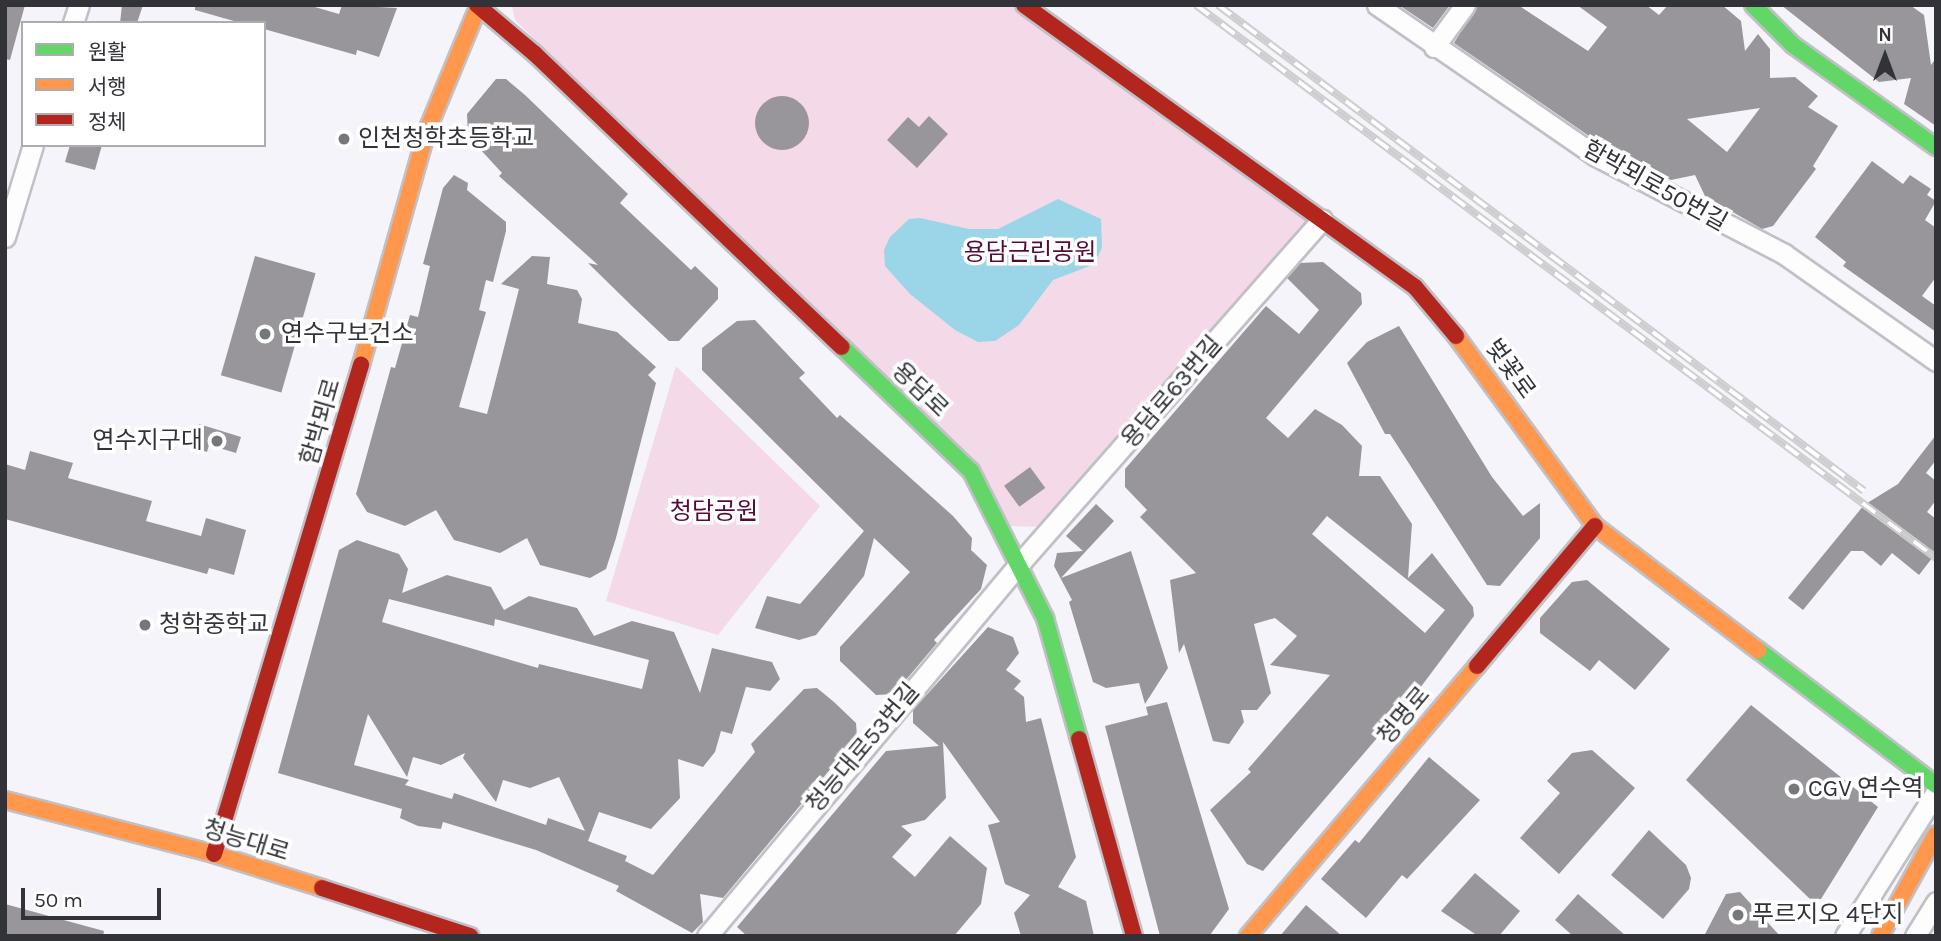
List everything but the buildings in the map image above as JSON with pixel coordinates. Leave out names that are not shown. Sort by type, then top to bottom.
[{"type":"street","name":"용담로","points":[[478,5],[535,54],[971,471],[1021,562],[1045,618],[1077,723],[1133,936]]},
{"type":"street","name":"함박뫼로","points":[[214,854],[318,519],[426,133],[478,5]]},
{"type":"street","name":"벚꽃로","points":[[1024,5],[1415,287],[1486,370],[1595,526],[1936,785]]},
{"type":"street","name":"함박뫼로50번길","points":[[1377,5],[1434,47],[1596,156],[1784,254],[1936,361]]},
{"type":"street","points":[[1434,47],[1465,5]]},
{"type":"street","points":[[1753,5],[1793,45],[1936,147]]},
{"type":"street","points":[[5,237],[32,147]]},
{"type":"street","name":"용담로63번길","points":[[1021,562],[1322,219]]},
{"type":"street","name":"청명로","points":[[1248,936],[1595,526]]},
{"type":"street","name":"청능대로53번길","points":[[707,936],[1021,562]]},
{"type":"street","points":[[1844,936],[1936,792]]},
{"type":"street","name":"청능대로","points":[[5,800],[214,854],[470,936]]},
{"type":"street","points":[[1880,936],[1936,834]]},
{"type":"street","points":[[1915,936],[1936,902]]},
{"type":"green space","name":"용담근린공원","points":[[512,5],[1024,5],[1322,219],[1053,527],[1002,526],[975,479],[515,20]]},
{"type":"green space","name":"청담공원","points":[[676,366],[820,506],[718,635],[606,601]]},
{"type":"water","points":[[1058,199],[1101,219],[1102,247],[1095,264],[1053,280],[1019,325],[995,341],[978,342],[955,330],[910,294],[885,266],[884,250],[890,237],[909,219],[920,218],[969,229],[998,229]]},
{"type":"railway","points":[[1196,5],[1936,558]]},
{"type":"railway","points":[[1218,5],[1864,491]]},
{"type":"traffic: fast","points":[[1753,5],[1793,45],[1936,147]]},
{"type":"traffic: fast","points":[[842,347],[971,471],[1045,618],[1079,739]]},
{"type":"traffic: fast","points":[[1758,650],[1936,785]]},
{"type":"traffic: slow","points":[[361,365],[426,133],[479,5]]},
{"type":"traffic: slow","points":[[1456,336],[1595,526],[1758,650]]},
{"type":"traffic: slow","points":[[1248,936],[1477,666]]},
{"type":"traffic: slow","points":[[5,800],[214,854],[322,888]]},
{"type":"traffic: slow","points":[[1880,936],[1936,834]]},
{"type":"traffic: jam","points":[[477,5],[535,54],[842,347]]},
{"type":"traffic: jam","points":[[1024,5],[1415,287],[1456,336]]},
{"type":"traffic: jam","points":[[214,854],[361,365]]},
{"type":"traffic: jam","points":[[1477,666],[1595,526]]},
{"type":"traffic: jam","points":[[1079,739],[1134,936]]},
{"type":"traffic: jam","points":[[322,888],[470,936]]},
{"type":"place","name":"인천청학초등학교","points":[[344,139]]},
{"type":"place","name":"연수구보건소","points":[[265,334]]},
{"type":"place","name":"연수지구대","points":[[217,441]]},
{"type":"place","name":"청학중학교","points":[[145,625]]},
{"type":"place","name":"CGV 연수역","points":[[1794,789]]},
{"type":"place","name":"푸르지오 4단지","points":[[1738,915]]}]
